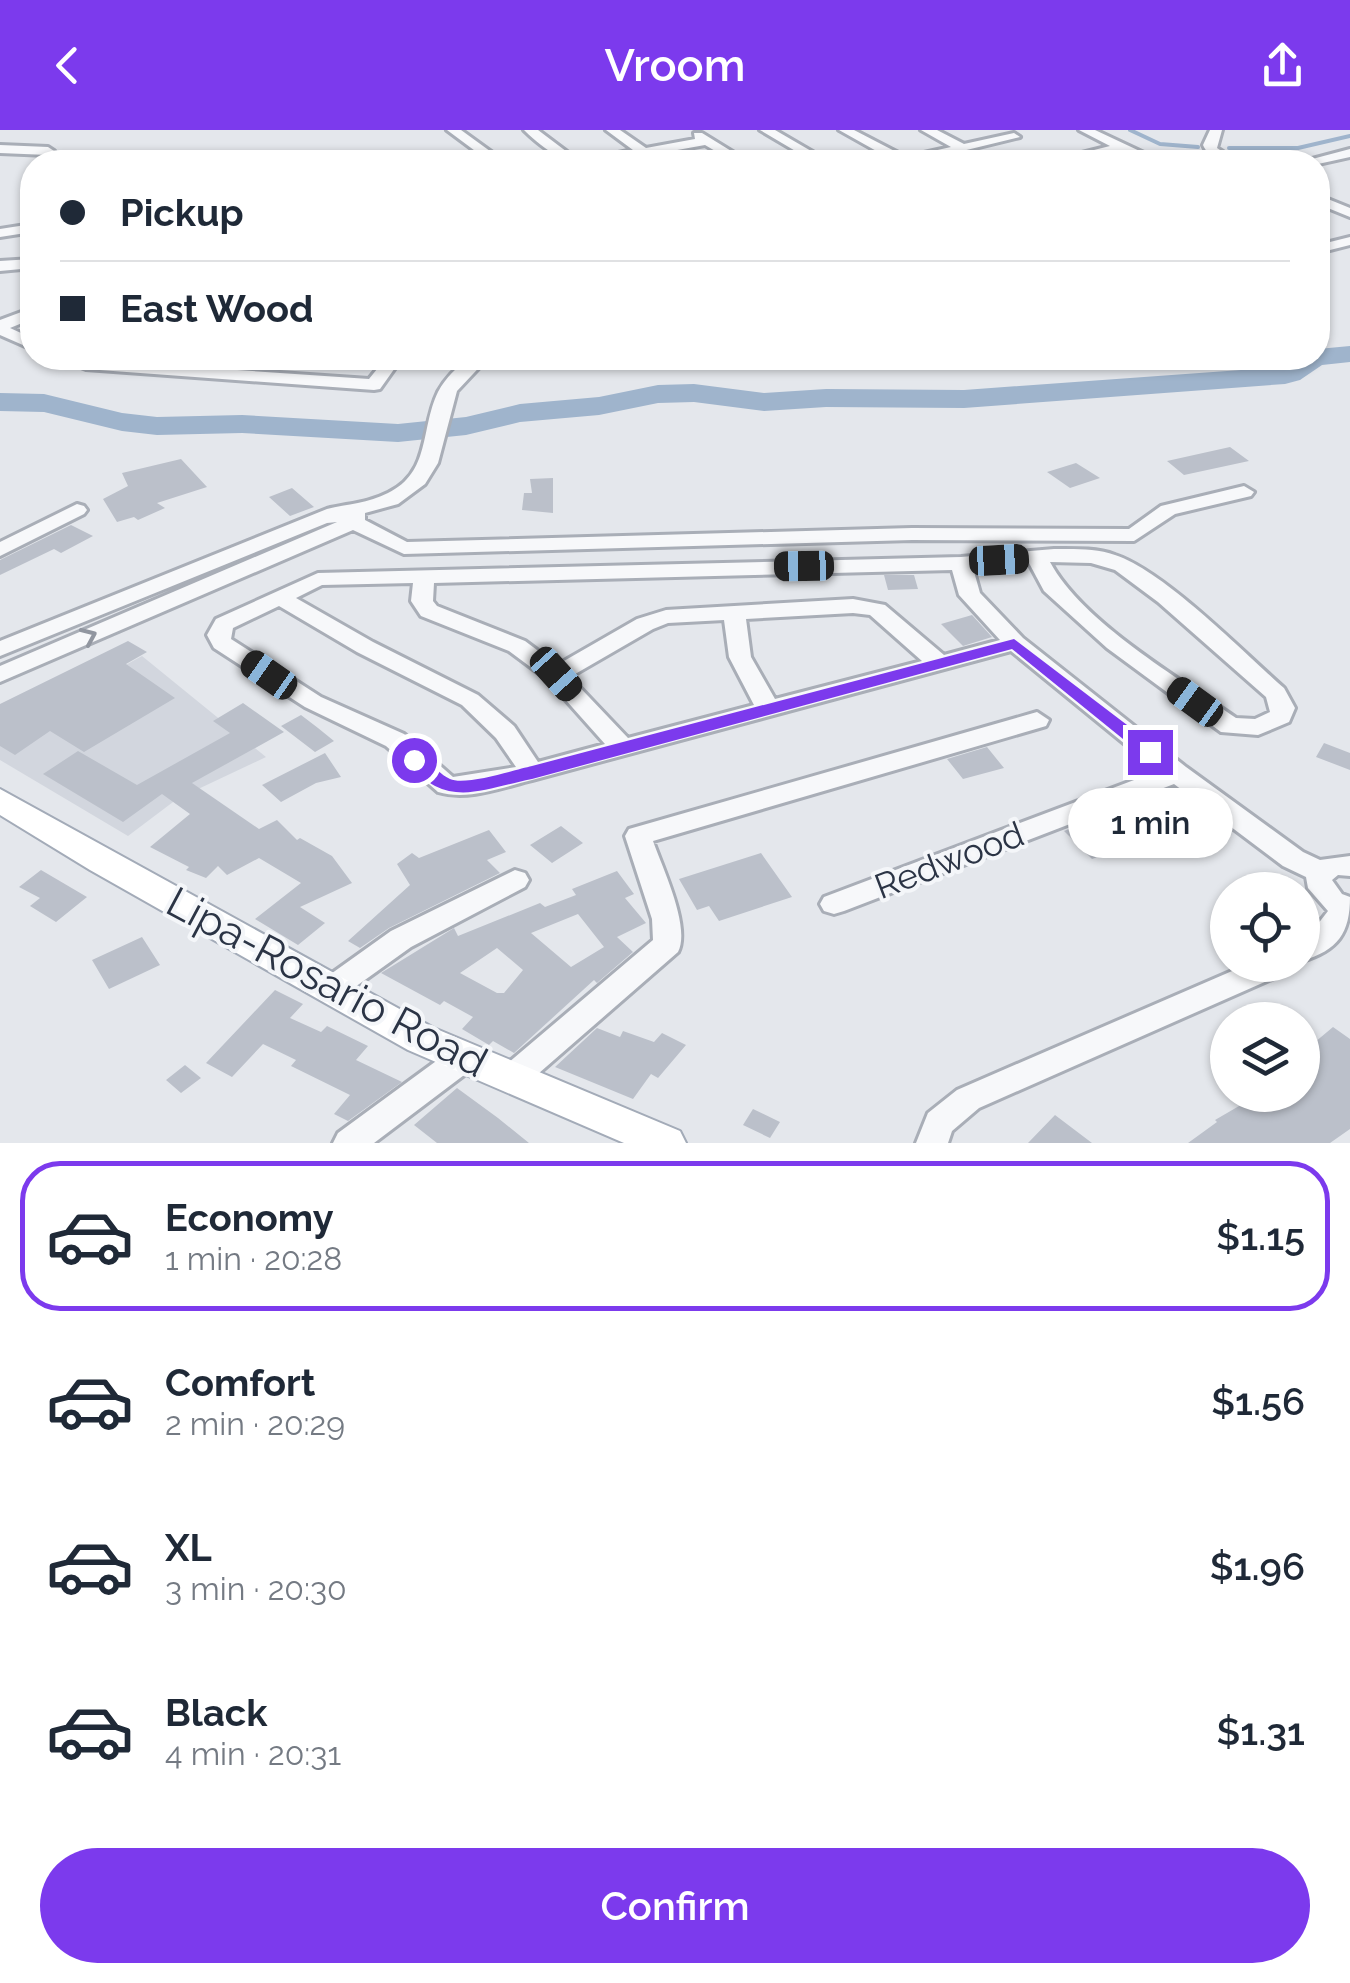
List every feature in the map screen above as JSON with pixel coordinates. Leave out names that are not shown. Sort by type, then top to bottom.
[{"type":"main road","name":"Lipa-Rosario Road","points":[[0,800],[102,862],[421,1039],[666,1143]]},
{"type":"street","points":[[453,130],[481,150]]},
{"type":"street","points":[[530,130],[557,150]]},
{"type":"street","points":[[612,130],[641,150]]},
{"type":"street","points":[[689,130],[722,150]]},
{"type":"street","points":[[766,130],[801,150]]},
{"type":"street","points":[[845,130],[882,150]]},
{"type":"street","points":[[928,130],[964,149]]},
{"type":"street","points":[[959,150],[1014,138],[1002,130]]},
{"type":"street","points":[[1084,130],[1129,150]]},
{"type":"street","points":[[657,150],[708,142]]},
{"type":"street","points":[[1108,150],[1122,147]]},
{"type":"street","points":[[3,232],[20,230]]},
{"type":"street","points":[[234,370],[374,385],[385,370]]},
{"type":"street","points":[[284,377],[290,370]]},
{"type":"street","points":[[0,648],[174,588],[397,496],[422,478],[433,460],[438,416],[453,378],[464,370]]},
{"type":"street","points":[[350,515],[404,548],[912,534],[1057,532],[1116,536],[1134,535],[1168,510],[1244,492]]},
{"type":"street","points":[[0,550],[77,510]]},
{"type":"street","points":[[1014,644],[532,772],[466,786],[447,786],[395,740],[313,702],[222,643],[218,635],[224,624],[318,579],[1037,558],[1106,558],[1127,568],[1276,693],[1283,708],[1280,717],[1246,730],[1225,723],[1115,643],[1052,586],[1037,558]]},
{"type":"street","points":[[961,563],[970,594],[1014,644],[1177,773],[1294,859],[1320,872],[1328,866],[1350,866]]},
{"type":"street","points":[[424,576],[422,601],[429,611],[517,646],[556,674],[621,746]]},
{"type":"street","points":[[0,675],[174,588]]},
{"type":"street","points":[[280,598],[366,648],[470,700],[505,732],[532,772]]},
{"type":"street","points":[[556,674],[655,620],[869,608],[882,613],[939,664]]},
{"type":"street","points":[[734,616],[740,657],[768,708]]},
{"type":"street","points":[[512,1078],[668,944],[666,919],[638,836],[1037,720]]},
{"type":"street","name":"Redwood","points":[[834,904],[1177,773]]},
{"type":"street","points":[[331,989],[401,939],[516,880]]},
{"type":"street","points":[[1320,886],[1322,892],[1348,909],[1320,939]]},
{"type":"street","points":[[932,1143],[939,1123],[968,1099],[1237,982]]},
{"type":"street","points":[[349,1143],[465,1057]]},
{"type":"shaded area","points":[[142,656],[266,757],[177,799],[128,836],[0,760],[0,734]]},
{"type":"building","points":[[1230,447],[1249,461],[1184,475],[1167,461]]},
{"type":"building","points":[[181,459],[207,487],[157,503],[165,508],[138,520],[134,517],[117,522],[103,499],[128,486],[122,473]]},
{"type":"building","points":[[1076,463],[1100,478],[1070,488],[1047,472]]},
{"type":"building","points":[[553,478],[553,513],[522,510],[524,493],[532,493],[530,479]]},
{"type":"building","points":[[292,488],[314,507],[290,516],[269,497]]},
{"type":"building","points":[[71,525],[93,536],[61,553],[54,549],[0,575],[0,560]]},
{"type":"building","points":[[884,575],[914,575],[918,589],[888,590]]},
{"type":"building","points":[[972,615],[992,637],[963,646],[941,624]]},
{"type":"building","points":[[128,641],[147,652],[126,664],[175,698],[84,752],[50,731],[15,755],[0,746],[0,704]]},
{"type":"building","points":[[243,703],[284,732],[192,783],[259,829],[277,820],[297,840],[300,838],[332,856],[352,883],[300,907],[325,923],[298,945],[255,919],[301,883],[259,858],[227,875],[218,866],[206,878],[186,870],[189,867],[150,847],[190,814],[162,794],[123,822],[43,774],[78,751],[137,785],[230,733],[213,721]]},
{"type":"building","points":[[301,715],[334,741],[315,752],[281,726]]},
{"type":"building","points":[[1324,743],[1350,753],[1350,770],[1316,757]]},
{"type":"building","points":[[987,747],[1004,768],[963,779],[947,759]]},
{"type":"building","points":[[325,753],[341,777],[316,783],[281,802],[262,785]]},
{"type":"building","points":[[1091,820],[1120,849],[1092,859],[1064,831]]},
{"type":"building","points":[[561,826],[583,843],[552,863],[530,845]]},
{"type":"building","points":[[489,830],[506,852],[487,860],[500,873],[389,928],[360,948],[348,941],[410,885],[397,864],[412,853],[419,858]]},
{"type":"building","points":[[761,853],[792,897],[719,921],[709,906],[697,910],[679,879]]},
{"type":"building","points":[[41,870],[87,897],[56,922],[30,906],[40,898],[19,887]]},
{"type":"building","points":[[617,871],[634,894],[625,898],[646,923],[617,937],[633,952],[597,983],[594,980],[514,1053],[493,1041],[489,1045],[462,1029],[473,1017],[444,1001],[440,1005],[381,973],[454,928],[458,936],[540,903],[545,907],[576,895],[572,889]],"holes":[[[578,914],[604,947],[571,967],[531,933]],[[497,948],[523,970],[504,993],[460,973]]]},
{"type":"building","points":[[142,937],[160,965],[109,989],[92,960]]},
{"type":"building","points":[[275,990],[303,1004],[290,1018],[321,1032],[327,1026],[368,1046],[356,1060],[402,1082],[348,1121],[334,1114],[350,1095],[291,1066],[296,1060],[263,1044],[232,1077],[206,1063]]},
{"type":"building","points":[[1333,1027],[1350,1039],[1350,1129],[1330,1143],[1188,1143],[1229,1112],[1320,1112],[1320,1038]]},
{"type":"building","points":[[597,1028],[620,1037],[623,1031],[654,1042],[662,1033],[686,1045],[658,1078],[651,1074],[633,1099],[555,1067]]},
{"type":"building","points":[[185,1065],[201,1078],[181,1093],[166,1080]]},
{"type":"building","points":[[457,1088],[529,1143],[437,1143],[414,1125]]},
{"type":"building","points":[[753,1109],[780,1122],[770,1138],[743,1125]]},
{"type":"building","points":[[1055,1115],[1092,1143],[1028,1143]]},
{"type":"waterway","points":[[1130,130],[1160,144],[1198,147]]},
{"type":"waterway","points":[[1229,148],[1298,148],[1350,136]]},
{"type":"waterway","points":[[1330,356],[1350,354]]},
{"type":"waterway","points":[[0,402],[44,403],[122,422],[157,426],[242,424],[398,433],[466,426],[520,413],[599,406],[658,394],[694,393],[764,402],[826,398],[964,399],[1285,375],[1297,370]]},
{"type":"route","points":[[414,760],[440,783],[456,788],[532,772],[1014,644],[1150,752]]}]
